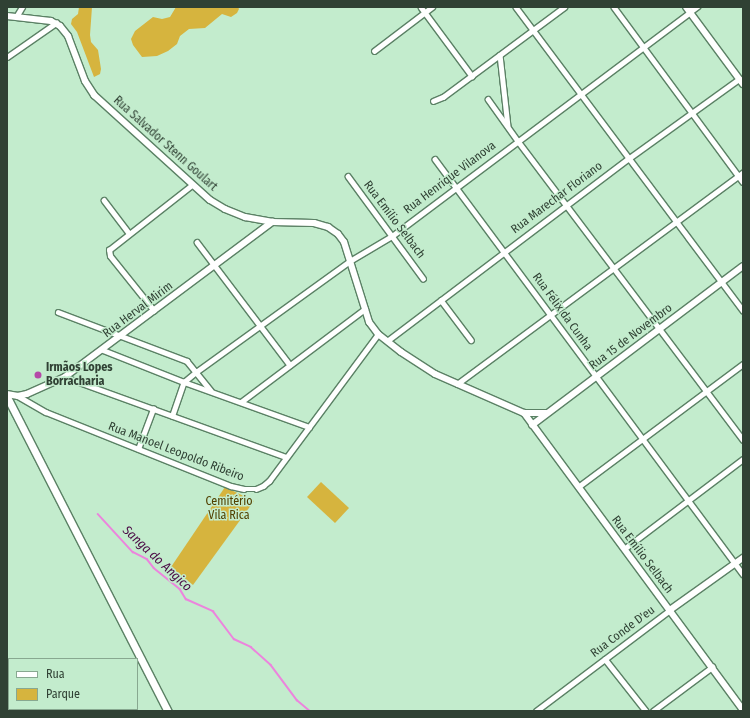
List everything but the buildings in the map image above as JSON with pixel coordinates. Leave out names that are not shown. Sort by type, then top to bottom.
[{"type":"highway","points":[[7,395],[168,711]]},
{"type":"main road","points":[[688,9],[741,77],[743,84]]},
{"type":"main road","points":[[7,16],[41,19],[56,23]]},
{"type":"main road","name":"Rua Salvador Stenn Goulart","points":[[56,23],[68,36],[85,81],[94,95],[192,185],[210,200],[225,209],[245,217],[272,222],[314,223],[328,226],[338,234],[344,242],[369,322],[378,334],[401,352],[435,374],[524,413]]},
{"type":"main road","name":"Rua 15 de Novembro","points":[[532,425],[743,266]]},
{"type":"main road","points":[[524,413],[546,413]]},
{"type":"main road","name":"Rua Emílio Selbach","points":[[524,413],[743,710]]},
{"type":"street","points":[[16,17],[22,7]]},
{"type":"street","points":[[421,7],[472,76]]},
{"type":"street","points":[[374,51],[432,7]]},
{"type":"street","points":[[516,7],[628,159],[677,221],[743,310]]},
{"type":"street","points":[[433,101],[444,97],[564,7]]},
{"type":"street","points":[[614,7],[743,182]]},
{"type":"street","name":"Rua Henrique Vilanova","points":[[184,382],[260,325],[350,261],[392,236],[644,48],[688,9],[697,7]]},
{"type":"street","points":[[7,57],[56,23]]},
{"type":"street","points":[[500,54],[508,127]]},
{"type":"street","name":"Rua Marechar Floriano","points":[[387,341],[628,159],[741,77]]},
{"type":"street","points":[[488,99],[566,206],[743,440]]},
{"type":"street","name":"Rua Félix da Cunha","points":[[435,159],[505,251],[596,377],[743,574]]},
{"type":"street","points":[[457,384],[743,172]]},
{"type":"street","name":"Rua Emílio Selbach","points":[[348,176],[423,278]]},
{"type":"street","points":[[154,311],[110,256],[109,250],[192,185]]},
{"type":"street","points":[[104,200],[129,233]]},
{"type":"street","name":"Rua Herval Mirim","points":[[7,395],[18,396],[46,387],[65,377],[216,266],[272,222]]},
{"type":"street","points":[[197,242],[290,365]]},
{"type":"street","points":[[441,300],[471,340]]},
{"type":"street","points":[[242,402],[365,309]]},
{"type":"street","points":[[58,312],[175,355],[187,361],[211,391]]},
{"type":"street","name":"Rua Manoel Leopoldo Ribeiro","points":[[18,396],[46,412],[138,449],[244,489],[256,489],[269,481],[378,334]]},
{"type":"street","points":[[103,350],[184,382],[309,427]]},
{"type":"street","points":[[578,487],[743,364]]},
{"type":"street","points":[[65,377],[286,457]]},
{"type":"street","points":[[172,416],[184,382]]},
{"type":"street","points":[[138,449],[152,409]]},
{"type":"street","points":[[624,549],[743,459]]},
{"type":"street","name":"Rua Conde D'eu","points":[[536,711],[543,709],[605,659],[743,558]]},
{"type":"street","points":[[605,659],[646,711]]},
{"type":"street","points":[[653,711],[712,667]]},
{"type":"green space","points":[[79,7],[92,7],[91,42],[98,50],[101,69],[100,74],[94,77],[77,32],[71,24],[72,19],[78,14]]},
{"type":"green space","points":[[176,7],[238,7],[239,9],[237,13],[231,17],[222,14],[205,28],[189,29],[180,36],[177,44],[168,51],[157,56],[142,57],[133,45],[131,39],[135,31],[153,17],[162,19],[170,17]]},
{"type":"green space","points":[[321,482],[349,508],[335,523],[307,497]]},
{"type":"green space","name":"Cemitério Vila Rica","points":[[225,487],[254,501],[193,585],[171,567]]},
{"type":"waterway","name":"Sanga do Angico","points":[[98,514],[133,552],[147,559],[154,568],[180,589],[186,599],[213,611],[234,639],[251,647],[271,665],[297,700],[310,711]]},
{"type":"place","name":"Irmãos Lopes Borracharia","points":[[38,375]]}]
